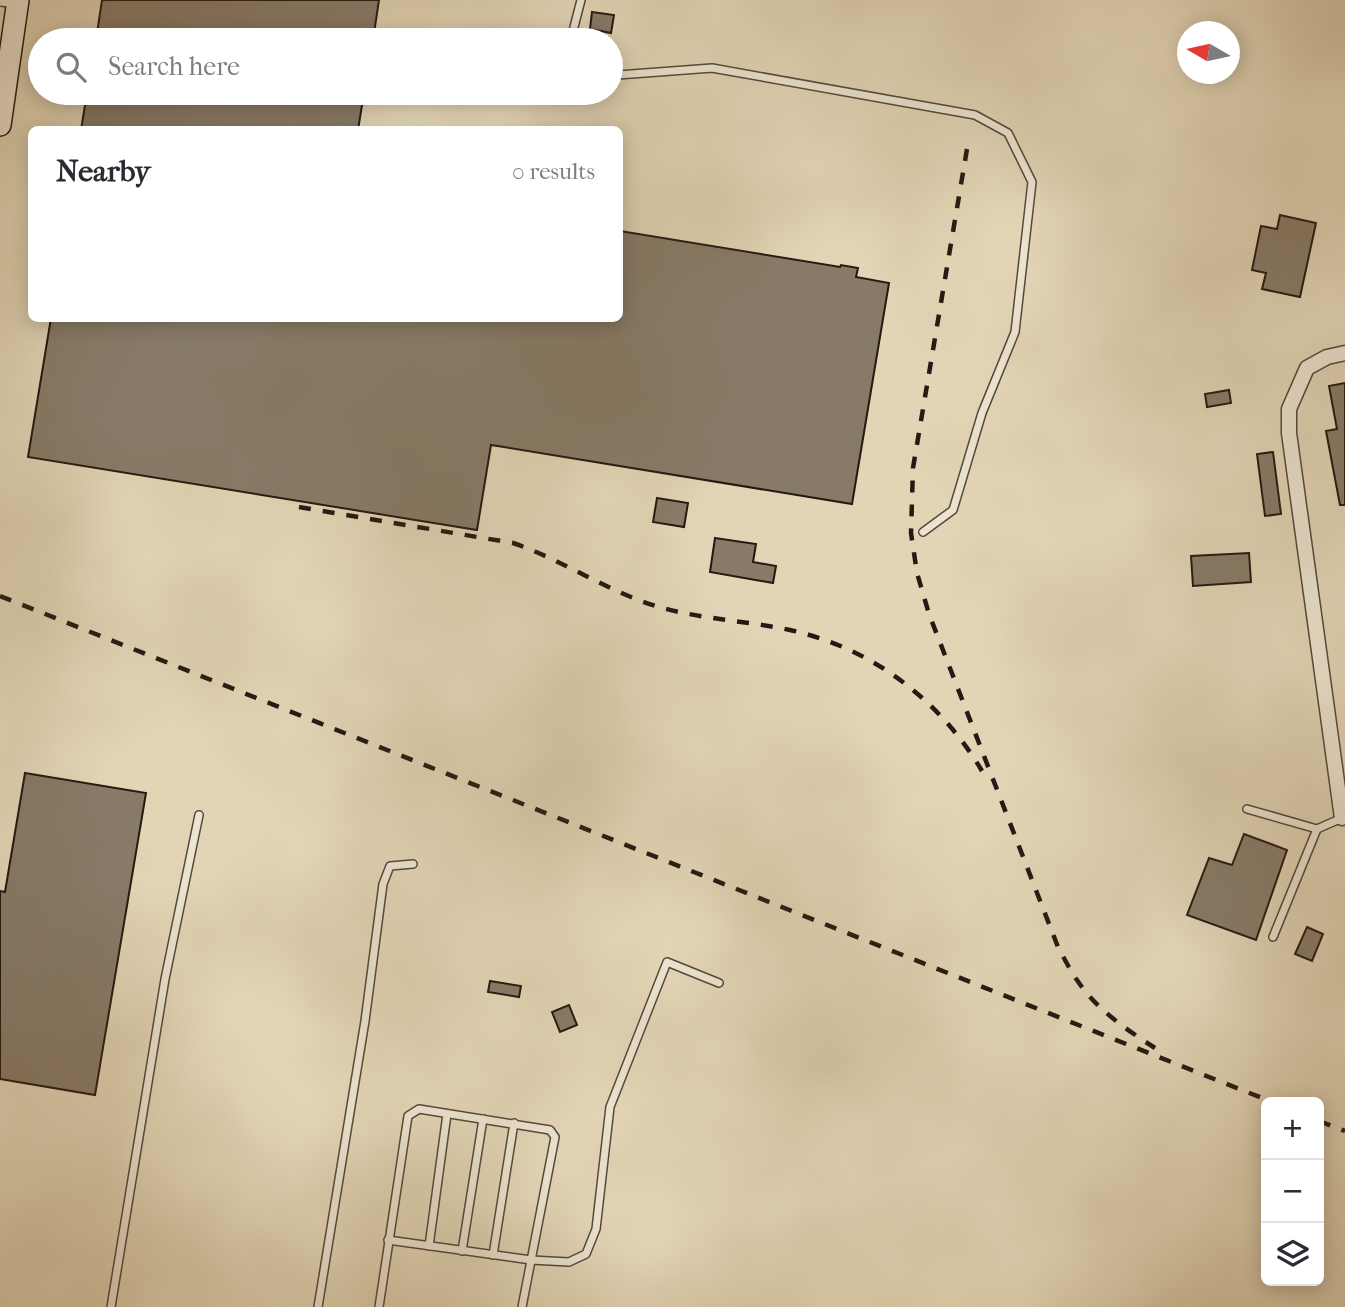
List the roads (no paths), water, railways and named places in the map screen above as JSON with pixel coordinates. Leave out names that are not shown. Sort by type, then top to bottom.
[{"type":"street","points":[[0,125],[12,2]]},
{"type":"street","points":[[1343,821],[1289,433],[1289,410],[1307,368],[1327,357],[1345,353]]},
{"type":"lane","points":[[574,28],[581,0]]},
{"type":"lane","points":[[623,75],[712,68],[975,115],[1008,133],[1032,182],[1015,332],[982,413],[953,510],[923,532]]},
{"type":"lane","points":[[1247,809],[1317,829],[1343,821]]},
{"type":"lane","points":[[111,1307],[165,979],[199,815]]},
{"type":"lane","points":[[1273,937],[1317,829]]},
{"type":"lane","points":[[318,1307],[365,1021],[383,884],[390,866],[413,864]]},
{"type":"lane","points":[[388,1240],[531,1260],[569,1262],[586,1254],[596,1229],[610,1107],[667,962],[719,983]]},
{"type":"lane","points":[[379,1307],[408,1115],[419,1109],[550,1129],[555,1137],[522,1307]]},
{"type":"lane","points":[[429,1246],[447,1114]]},
{"type":"lane","points":[[463,1251],[484,1119]]},
{"type":"lane","points":[[493,1255],[514,1123]]},
{"type":"railway","points":[[967,149],[913,468],[911,533],[917,573],[929,614],[1058,947],[1074,976],[1093,1000],[1123,1026],[1155,1048]]},
{"type":"railway","points":[[299,507],[513,543],[640,601],[659,607],[790,630],[820,638],[876,664],[901,681],[946,722],[982,771]]},
{"type":"railway","points":[[0,596],[1261,1098]]},
{"type":"railway","points":[[1324,1123],[1345,1131]]}]
